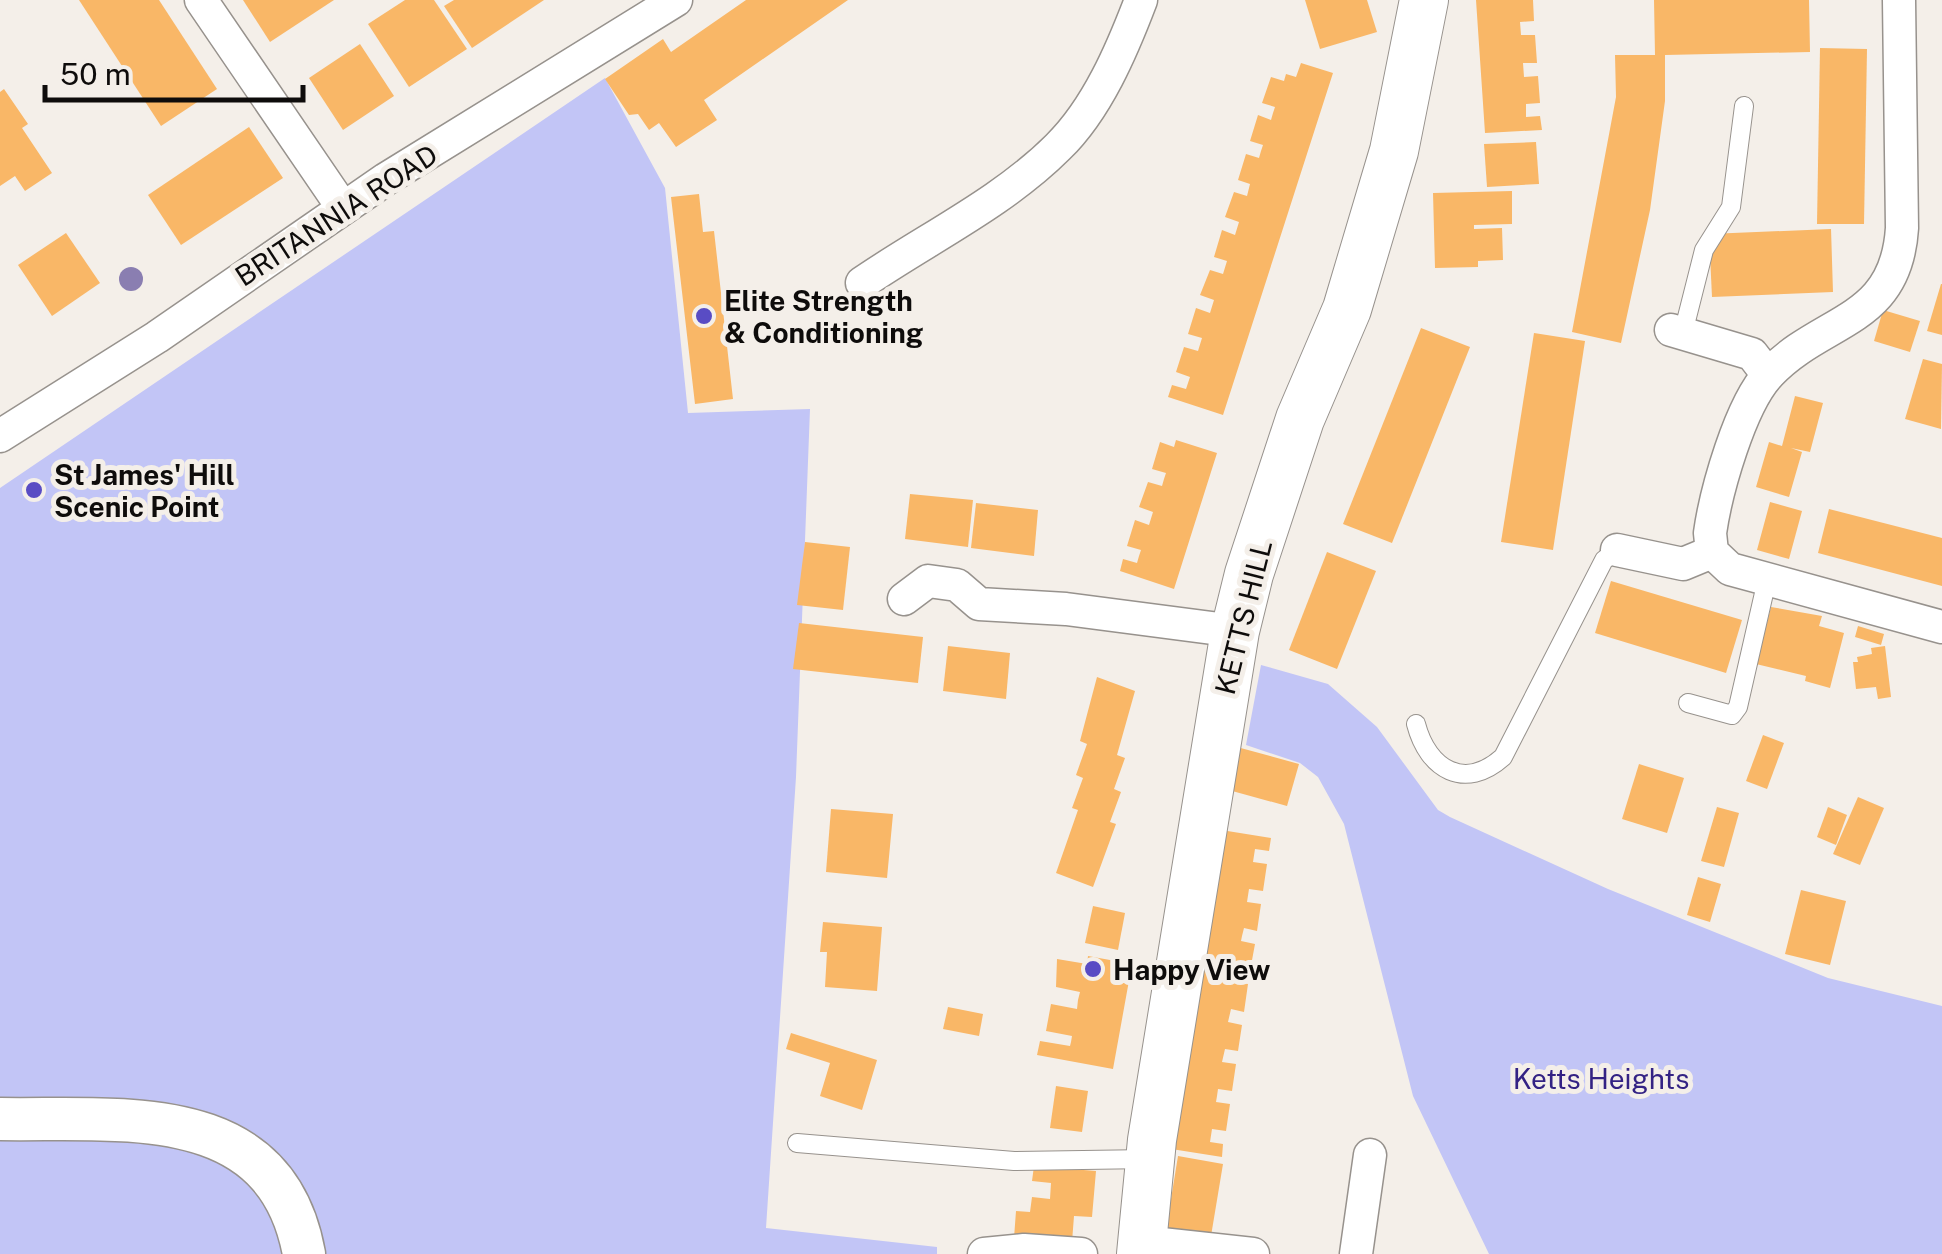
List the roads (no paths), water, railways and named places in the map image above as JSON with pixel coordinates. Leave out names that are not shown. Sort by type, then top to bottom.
[{"type":"main road","name":"KETTS HILL","points":[[1142,1248],[1150,1159],[1236,631],[1249,574],[1300,418],[1348,309],[1394,151],[1424,0]]},
{"type":"street","points":[[201,0],[343,208]]},
{"type":"street","name":"BRITANNIA ROAD","points":[[0,436],[157,336],[343,208],[676,0]]},
{"type":"street","points":[[862,283],[1016,184],[1061,145],[1106,79],[1141,0]]},
{"type":"street","points":[[1698,558],[1749,406],[1768,375],[1891,283],[1900,254],[1902,228],[1900,0]]},
{"type":"street","points":[[1677,332],[1752,354],[1768,375]]},
{"type":"street","points":[[1617,550],[1698,558],[1942,627]]},
{"type":"street","points":[[904,600],[928,580],[957,584],[979,604],[1066,609],[1236,631]]},
{"type":"street","points":[[0,1119],[115,1120],[211,1133],[268,1171],[286,1196],[304,1254]]},
{"type":"street","points":[[1356,1254],[1370,1155]]},
{"type":"street","points":[[1142,1248],[1253,1254]]},
{"type":"street","points":[[984,1254],[1024,1250],[1081,1254]]},
{"type":"lane","points":[[1677,332],[1704,250],[1731,207],[1744,106]]},
{"type":"lane","points":[[1416,724],[1422,744],[1433,759],[1462,775],[1487,772],[1503,757],[1604,560],[1617,550]]},
{"type":"lane","points":[[1688,703],[1732,715],[1738,707],[1767,580]]},
{"type":"lane","points":[[797,1143],[1014,1161],[1150,1159]]},
{"type":"place","name":"Elite Strength & Conditioning","points":[[704,316]]},
{"type":"place","name":"St James' Hill Scenic Point","points":[[34,490]]},
{"type":"place","name":"Happy View","points":[[1093,969]]},
{"type":"park label","name":"Ketts Heights","points":[[1601,1078]]}]
